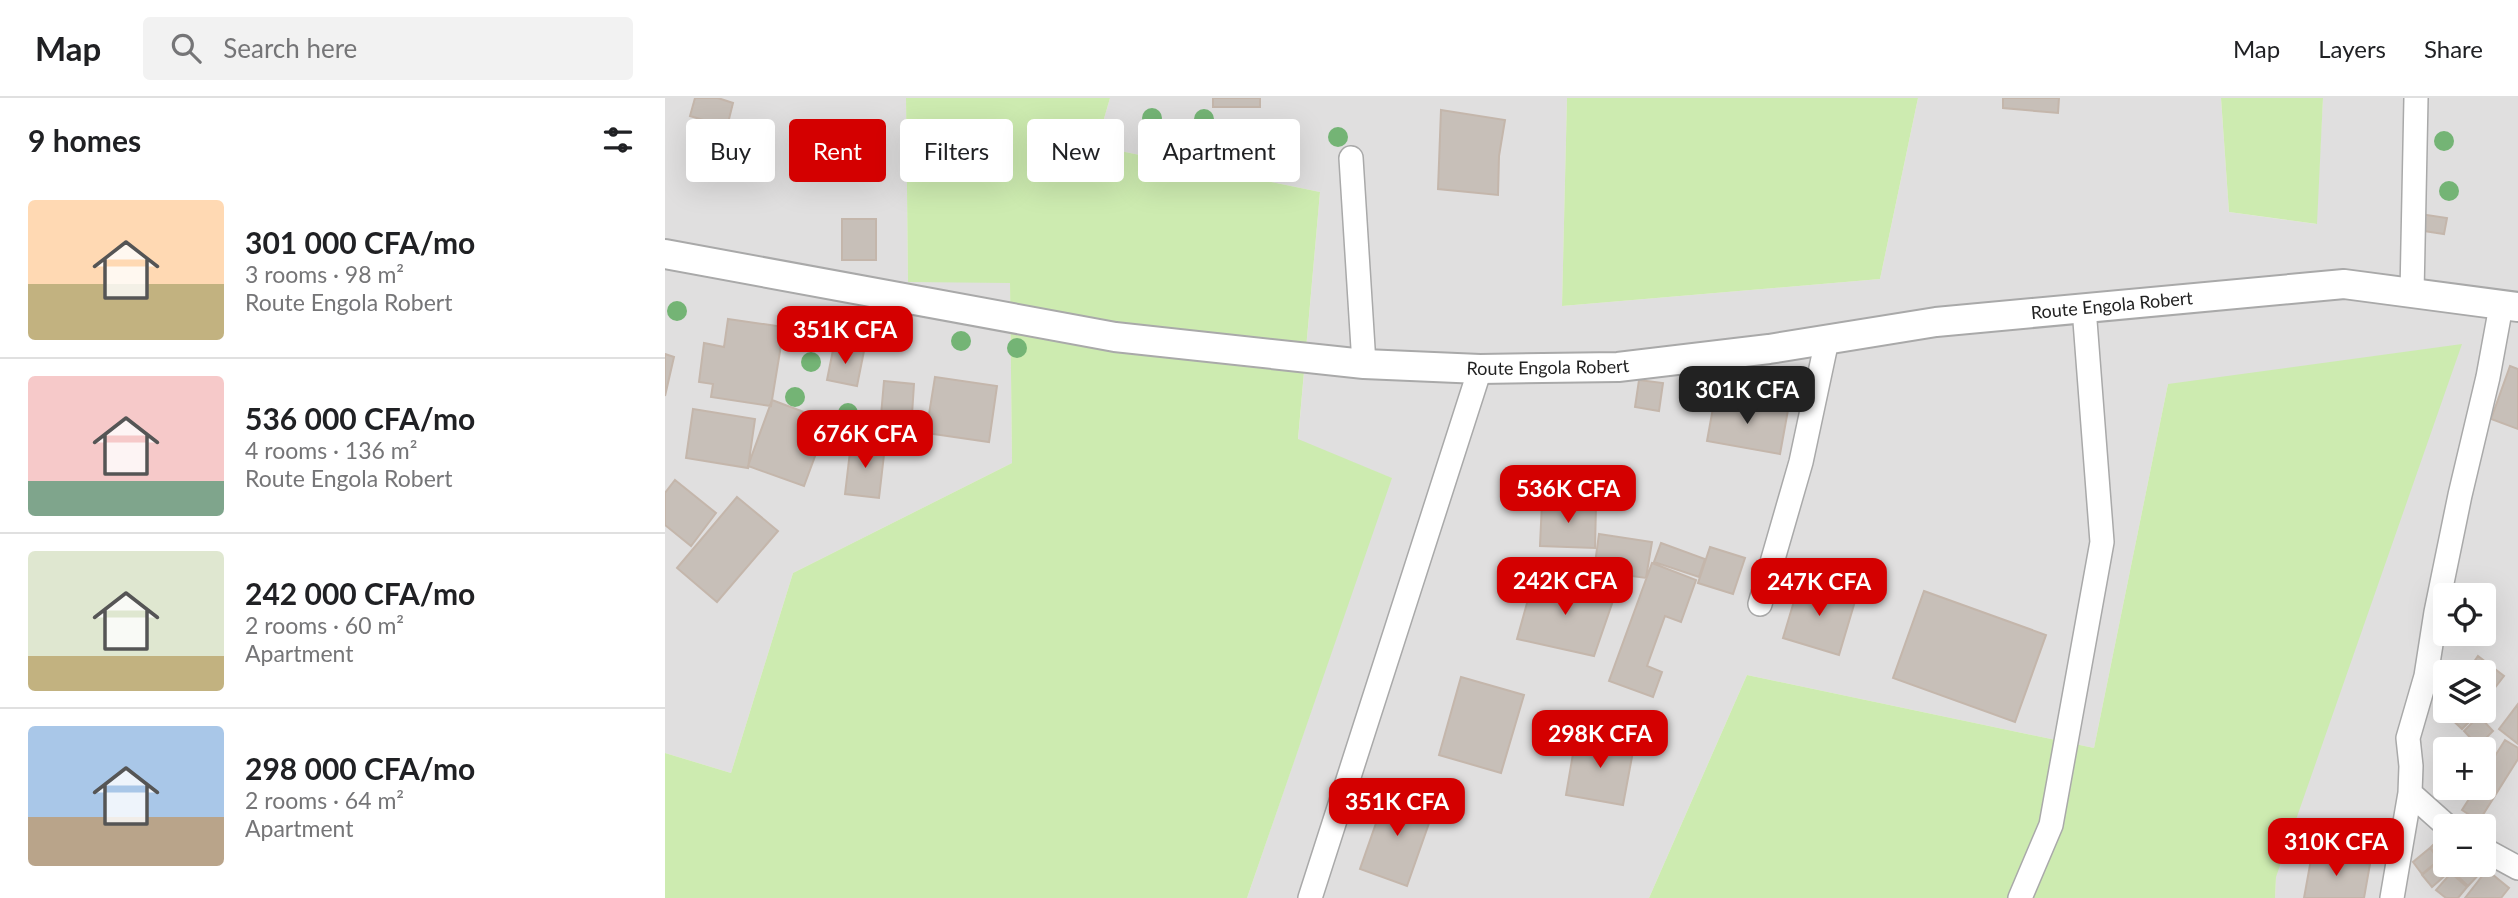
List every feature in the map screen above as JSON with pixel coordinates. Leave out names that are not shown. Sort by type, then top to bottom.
[{"type":"street","points":[[2412,293],[2416,98]]},
{"type":"street","points":[[1351,158],[1364,364]]},
{"type":"street","name":"Route Engola Robert","points":[[665,254],[1115,337],[1364,364],[1480,369],[1618,367],[1769,349],[1936,322],[2344,284],[2513,305]]},
{"type":"street","points":[[2392,898],[2410,793],[2408,738],[2426,676],[2459,495],[2488,377],[2513,305]]},
{"type":"street","points":[[2020,898],[2051,825],[2102,542],[2084,308]]},
{"type":"street","points":[[1760,604],[1801,462],[1827,340]]},
{"type":"street","points":[[1313,897],[1480,369]]},
{"type":"street","points":[[2410,793],[2434,814]]},
{"type":"street","points":[[2496,856],[2518,869]]},
{"type":"shaded area","points":[[665,98],[906,98],[906,119],[900,119],[900,182],[907,182],[908,282],[1010,282],[1012,463],[793,573],[731,773],[665,753]]},
{"type":"shaded area","points":[[1110,98],[1567,98],[1562,306],[1880,279],[1918,98],[2221,98],[2229,212],[2316,224],[2323,98],[2518,98],[2518,898],[2275,898],[2276,877],[2168,384],[2094,748],[1747,675],[1649,898],[1247,898],[1391,478],[1298,440],[1320,192],[1271,182],[1300,182],[1300,119],[1138,119],[1138,155],[1124,152],[1124,119],[1104,119]]},
{"type":"green space","points":[[906,98],[1110,98],[1104,119],[1027,119],[1027,182],[1124,182],[1124,152],[1138,155],[1138,182],[1271,182],[1320,192],[1298,439],[1392,478],[1247,898],[665,898],[665,753],[731,773],[793,573],[1012,463],[1010,283],[908,282],[907,182],[1013,182],[1013,119],[906,119]]},
{"type":"green space","points":[[1567,98],[1918,98],[1880,279],[1562,306]]},
{"type":"green space","points":[[2221,98],[2323,98],[2317,224],[2229,212]]},
{"type":"green space","points":[[2462,344],[2276,877],[2275,898],[1649,898],[1747,675],[2094,748],[2168,384]]},
{"type":"building","points":[[695,98],[718,98],[733,103],[729,119],[700,119],[690,116]]},
{"type":"building","points":[[1213,98],[1260,98],[1260,107],[1213,107]]},
{"type":"building","points":[[2003,98],[2059,98],[2058,113],[2003,108]]},
{"type":"building","points":[[1441,110],[1505,120],[1499,156],[1498,195],[1438,189]]},
{"type":"building","points":[[2420,214],[2447,218],[2444,234],[2417,230]]},
{"type":"building","points":[[842,219],[876,219],[876,260],[842,260]]},
{"type":"building","points":[[728,319],[784,327],[771,406],[711,397],[713,384],[699,382],[704,343],[724,347]]},
{"type":"building","points":[[834,345],[864,351],[857,386],[827,380]]},
{"type":"building","points":[[665,354],[674,357],[665,396]]},
{"type":"building","points":[[2510,366],[2518,369],[2518,429],[2491,419]]},
{"type":"building","points":[[935,377],[997,386],[989,442],[926,433]]},
{"type":"building","points":[[1639,380],[1663,383],[1659,411],[1635,407]]},
{"type":"building","points":[[884,381],[914,384],[911,430],[880,427]]},
{"type":"building","points":[[1715,397],[1788,410],[1780,454],[1707,441]]},
{"type":"building","points":[[772,400],[828,421],[804,486],[748,466]]},
{"type":"building","points":[[693,409],[755,419],[748,468],[686,458]]},
{"type":"building","points":[[851,443],[885,446],[879,498],[845,494]]},
{"type":"building","points":[[675,480],[716,513],[691,546],[665,525],[665,493]]},
{"type":"building","points":[[737,497],[778,531],[717,602],[677,568]]},
{"type":"building","points":[[1542,502],[1596,505],[1595,548],[1540,546]]},
{"type":"building","points":[[1599,534],[1652,542],[1646,578],[1594,571]]},
{"type":"building","points":[[1661,543],[1705,559],[1699,577],[1654,562]]},
{"type":"building","points":[[1710,547],[1745,558],[1733,594],[1698,583]]},
{"type":"building","points":[[1652,563],[1696,580],[1681,622],[1665,616],[1647,666],[1662,672],[1653,697],[1609,681]]},
{"type":"building","points":[[1534,578],[1615,595],[1594,656],[1517,639]]},
{"type":"building","points":[[1800,581],[1856,598],[1839,655],[1783,638]]},
{"type":"building","points":[[1924,591],[2046,635],[2015,722],[1893,678]]},
{"type":"building","points":[[2496,670],[2504,676],[2496,686]]},
{"type":"building","points":[[1461,677],[1524,695],[1501,773],[1439,755]]},
{"type":"building","points":[[2518,704],[2518,744],[2499,729]]},
{"type":"building","points":[[2456,723],[2468,723],[2462,729]]},
{"type":"building","points":[[2472,723],[2486,723],[2493,731],[2487,737],[2470,737],[2464,731]]},
{"type":"building","points":[[1576,736],[1634,746],[1623,805],[1566,795]]},
{"type":"building","points":[[2505,740],[2518,748],[2518,759],[2496,794],[2496,754]]},
{"type":"building","points":[[1388,789],[1435,806],[1407,886],[1360,869]]},
{"type":"building","points":[[2468,800],[2492,800],[2483,814],[2468,814],[2462,810]]},
{"type":"building","points":[[2430,848],[2433,852],[2433,865],[2422,874],[2413,862]]},
{"type":"building","points":[[2312,854],[2370,864],[2364,898],[2304,898]]},
{"type":"building","points":[[2433,866],[2433,877],[2443,877],[2432,887],[2422,875]]},
{"type":"building","points":[[2447,877],[2456,877],[2467,887],[2458,898],[2446,898],[2436,890]]},
{"type":"building","points":[[2459,877],[2476,877],[2468,886]]},
{"type":"building","points":[[2482,877],[2496,877],[2509,888],[2501,898],[2465,898]]}]
